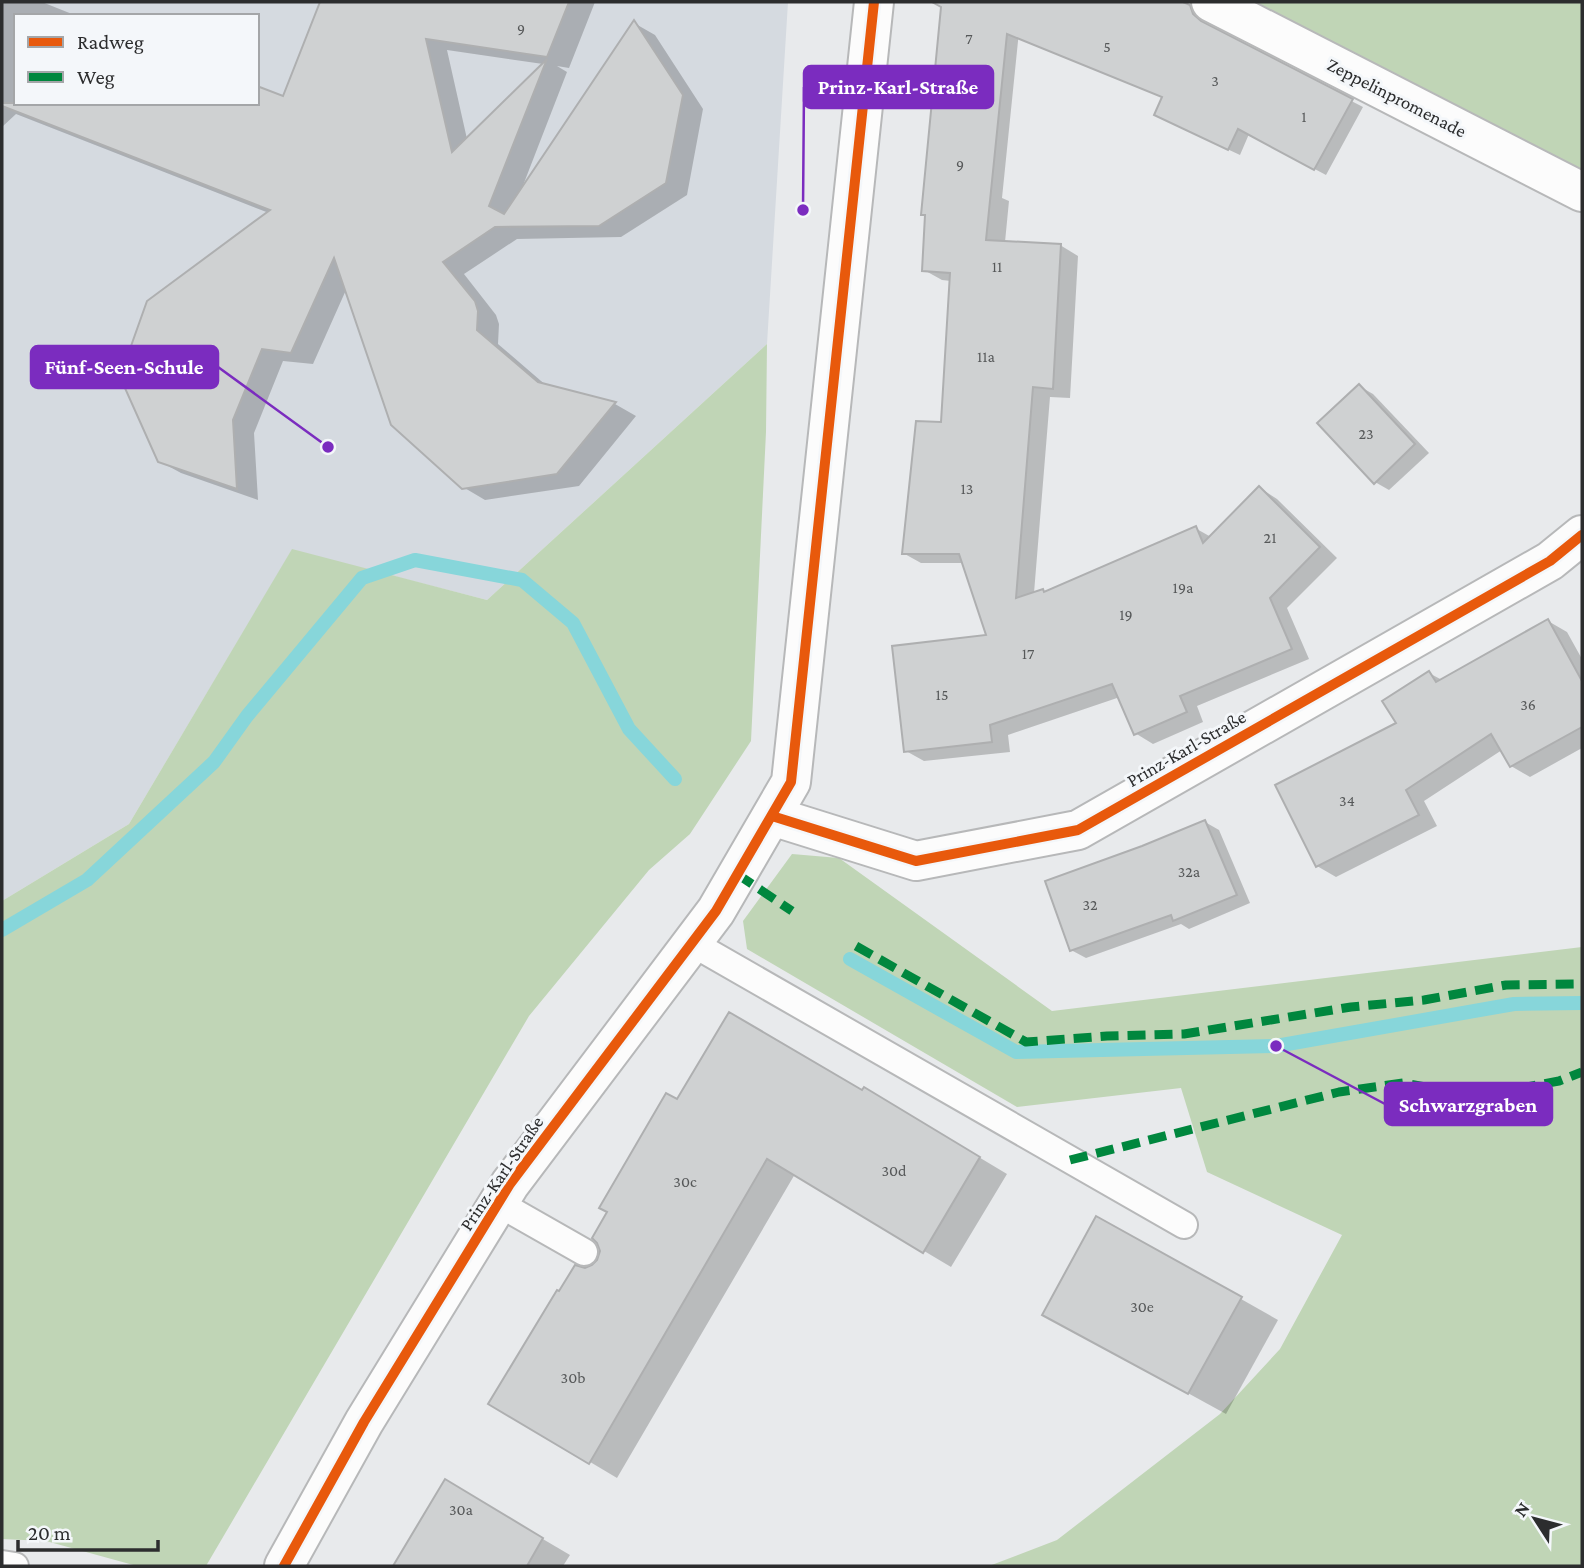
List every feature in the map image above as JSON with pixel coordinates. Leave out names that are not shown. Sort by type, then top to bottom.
[{"type":"street","name":"Prinz-Karl-Straße","points":[[284,1566],[364,1422],[510,1184],[716,911],[790,782],[874,2]]},
{"type":"street","name":"Zeppelinpromenade","points":[[1211,2],[1582,192]]},
{"type":"street","name":"Prinz-Karl-Straße","points":[[772,816],[916,861],[1078,830],[1550,561],[1582,535]]},
{"type":"lane","points":[[692,943],[1184,1225]]},
{"type":"lane","points":[[498,1203],[583,1252]]},
{"type":"lane","points":[[2,1564],[15,1566]]},
{"type":"shaded area","points":[[2,2],[788,2],[767,344],[487,600],[292,550],[129,824],[2,901]]},
{"type":"green space","points":[[1234,2],[1582,2],[1582,181]]},
{"type":"green space","points":[[767,344],[766,432],[751,741],[690,834],[649,870],[529,1016],[206,1566],[137,1566],[46,1541],[2,1539],[2,901],[129,824],[292,549],[487,600]]},
{"type":"green space","points":[[792,854],[839,858],[1052,1011],[1582,947],[1582,1566],[989,1566],[1057,1540],[1220,1414],[1280,1349],[1342,1235],[1207,1172],[1181,1088],[1017,1107],[747,949],[743,921]]},
{"type":"building","points":[[320,2],[569,2],[547,57],[426,39],[452,152],[547,59],[489,206],[504,214],[634,20],[683,95],[666,183],[599,226],[495,227],[443,262],[475,301],[478,311],[477,330],[538,382],[616,402],[557,474],[462,489],[391,425],[334,258],[291,353],[262,349],[233,420],[237,489],[158,462],[120,377],[147,301],[270,210],[2,106],[2,103],[259,105],[259,87],[283,96]]},
{"type":"building","points":[[932,2],[1183,2],[1190,5],[1193,14],[1201,21],[1353,99],[1314,170],[1238,129],[1228,150],[1154,115],[1162,97],[1007,34],[986,240],[1061,244],[1053,389],[1033,387],[1016,598],[1043,589],[1044,592],[1196,526],[1203,543],[1259,486],[1320,547],[1270,598],[1292,649],[1180,696],[1187,712],[1134,735],[1112,684],[990,725],[992,742],[904,752],[892,646],[986,635],[959,554],[902,554],[916,421],[941,422],[950,273],[922,271],[925,215],[921,215],[941,7]]},
{"type":"building","points":[[1359,384],[1415,444],[1374,484],[1317,423]]},
{"type":"building","points":[[1548,619],[1582,681],[1582,727],[1510,767],[1491,734],[1406,790],[1419,815],[1316,867],[1275,785],[1396,723],[1382,701],[1429,671],[1436,682]]},
{"type":"building","points":[[1205,820],[1237,895],[1173,921],[1171,915],[1070,951],[1045,881]]},
{"type":"building","points":[[729,1012],[862,1090],[864,1087],[980,1157],[923,1253],[767,1159],[589,1464],[488,1404],[575,1265],[585,1268],[597,1260],[600,1251],[592,1238],[607,1212],[599,1208],[666,1093],[677,1099]]},
{"type":"building","points":[[1096,1216],[1242,1297],[1188,1394],[1042,1315]]},
{"type":"building","points":[[445,1479],[543,1538],[527,1566],[393,1566]]},
{"type":"waterway","points":[[2,930],[87,880],[214,762],[247,716],[362,578],[415,560],[522,580],[573,623],[629,729],[675,779]]},
{"type":"waterway","points":[[850,959],[1016,1052],[1276,1046],[1514,1004],[1582,1003]]},
{"type":"marked path","points":[[737,874],[792,911]]},
{"type":"marked path","points":[[856,946],[1026,1042],[1184,1034],[1351,1007],[1424,1000],[1506,985],[1582,984]]},
{"type":"marked path","points":[[1070,1160],[1339,1092],[1403,1083],[1478,1096],[1559,1081],[1582,1072]]},
{"type":"cycle path","points":[[284,1566],[364,1422],[510,1184],[716,911],[791,782],[874,2]]},
{"type":"cycle path","points":[[772,816],[916,861],[1078,830],[1550,561],[1582,535]]},
{"type":"place","name":"Prinz-Karl-Straße","points":[[803,210]]},
{"type":"place","name":"Fünf-Seen-Schule","points":[[328,447]]},
{"type":"place","name":"Schwarzgraben","points":[[1276,1046]]}]
